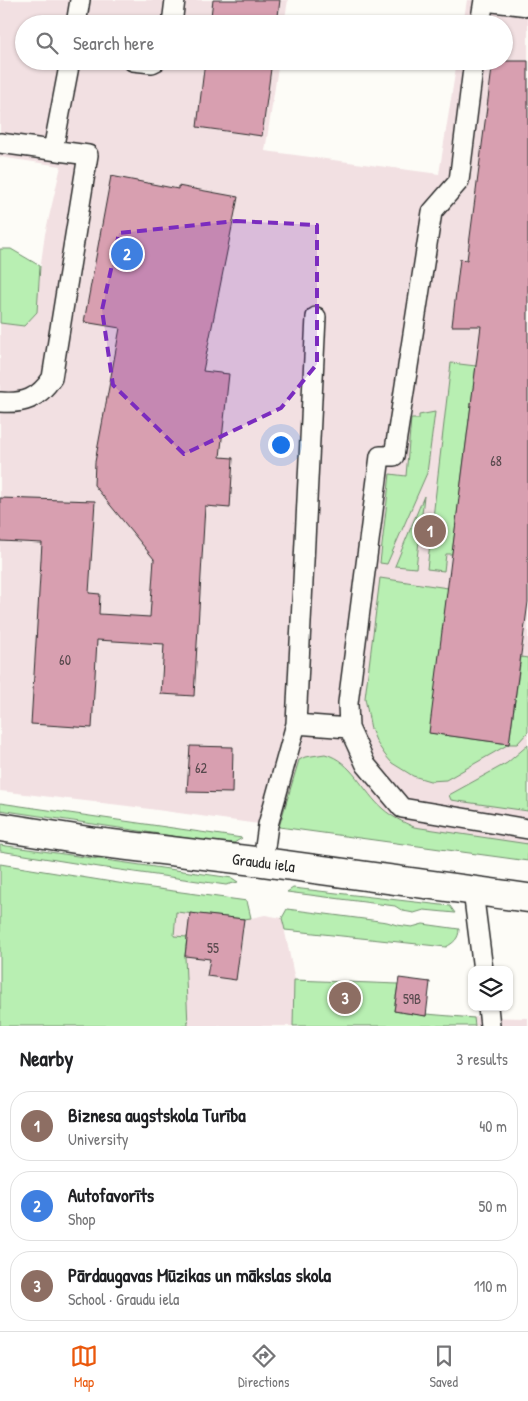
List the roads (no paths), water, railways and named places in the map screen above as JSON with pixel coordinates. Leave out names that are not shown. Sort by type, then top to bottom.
[{"type":"main road","name":"Graudu iela","points":[[0,827],[95,842],[263,862],[528,898]]},
{"type":"lane","points":[[78,15],[80,0]]},
{"type":"lane","points":[[174,15],[176,0]]},
{"type":"lane","points":[[482,15],[484,1],[528,6]]},
{"type":"lane","points":[[53,150],[68,70]]},
{"type":"lane","points":[[473,70],[458,181],[432,212],[394,456],[380,456],[348,703],[349,728],[366,765],[402,808],[528,829]]},
{"type":"lane","points":[[0,143],[88,155],[52,378],[44,390],[29,400],[10,403],[0,402]]},
{"type":"lane","points":[[263,862],[268,825],[296,724],[316,317]]},
{"type":"lane","points":[[296,724],[349,728]]},
{"type":"lane","points":[[473,891],[482,966]]},
{"type":"lane","points":[[488,1011],[490,1026]]},
{"type":"place","name":"Autofavorīts","points":[[127,254]]},
{"type":"place","name":"Biznesa augstskola Turība","points":[[430,531]]},
{"type":"place","name":"Pārdaugavas Mūzikas un mākslas skola","points":[[345,998]]}]
